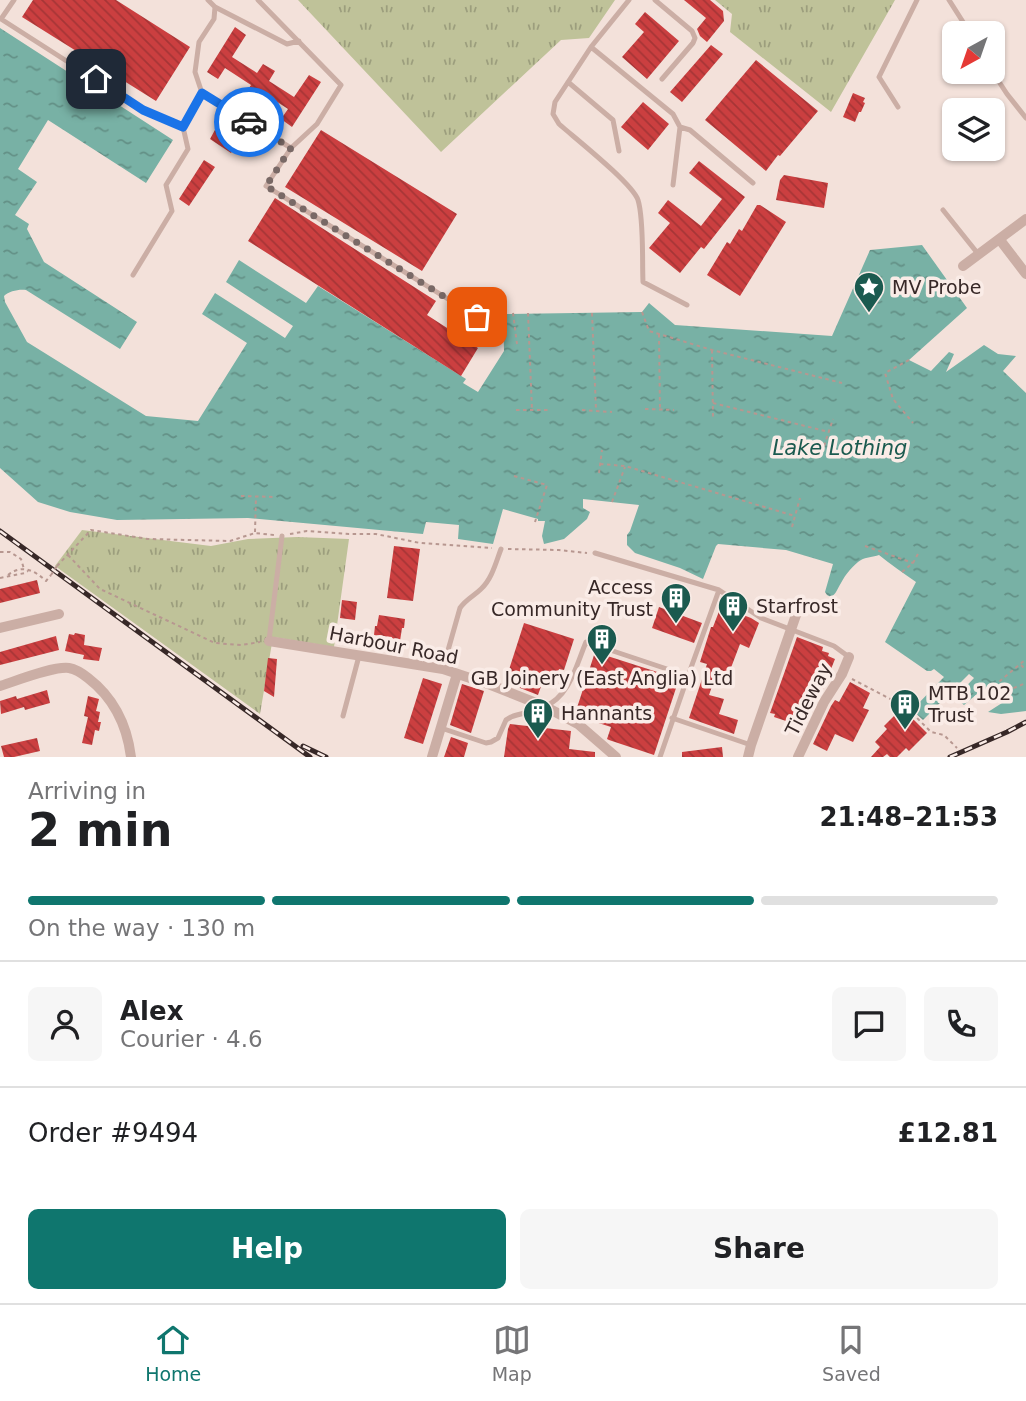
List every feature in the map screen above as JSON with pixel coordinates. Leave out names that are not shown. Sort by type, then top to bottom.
[{"type":"street","points":[[964,266],[1026,219]]},
{"type":"street","points":[[1000,240],[1026,274]]},
{"type":"street","points":[[0,628],[59,614]]},
{"type":"street","points":[[748,757],[796,615]]},
{"type":"street","name":"Harbour Road","points":[[269,641],[443,669],[491,685],[546,707],[578,724],[616,757]]},
{"type":"street","name":"Tideway","points":[[798,757],[849,657]]},
{"type":"street","points":[[0,686],[57,668],[70,668],[84,675],[111,700],[123,721],[131,757]]},
{"type":"street","points":[[432,757],[457,674]]},
{"type":"lane","points":[[15,0],[1,19],[143,110],[183,127]]},
{"type":"lane","points":[[208,0],[215,7],[287,44],[299,41]]},
{"type":"lane","points":[[258,0],[341,85],[317,124],[291,148],[266,186],[477,317]]},
{"type":"lane","points":[[629,0],[591,47],[555,102],[553,114],[559,124],[637,197],[643,282],[687,305]]},
{"type":"lane","points":[[654,0],[692,31],[695,38],[662,79]]},
{"type":"lane","points":[[898,107],[879,77],[917,0]]},
{"type":"lane","points":[[949,0],[962,21]]},
{"type":"lane","points":[[215,7],[215,19],[199,41],[195,72],[202,93],[291,148]]},
{"type":"lane","points":[[591,47],[673,114],[680,127],[673,185]]},
{"type":"lane","points":[[568,82],[613,120],[619,151]]},
{"type":"lane","points":[[1000,84],[1026,118]]},
{"type":"lane","points":[[133,275],[172,211],[166,185],[188,149],[183,127],[202,93]]},
{"type":"lane","points":[[680,127],[690,130],[753,183]]},
{"type":"lane","points":[[943,210],[979,255]]},
{"type":"lane","points":[[269,641],[282,536]]},
{"type":"lane","points":[[443,669],[460,608],[464,601],[481,589],[489,579],[501,549]]},
{"type":"lane","points":[[595,553],[719,590],[761,618],[834,646],[849,657]]},
{"type":"lane","points":[[660,757],[719,590]]},
{"type":"lane","points":[[441,728],[486,743],[498,738],[510,717],[546,707],[563,694],[569,686],[586,642],[688,676]]},
{"type":"lane","points":[[343,716],[359,656]]},
{"type":"lane","points":[[672,718],[751,744]]},
{"type":"path","points":[[642,312],[649,331],[842,383]]},
{"type":"path","points":[[513,313],[517,344]]},
{"type":"path","points":[[528,313],[533,410]]},
{"type":"path","points":[[592,313],[596,410]]},
{"type":"path","points":[[659,334],[660,410]]},
{"type":"path","points":[[712,350],[713,418]]},
{"type":"path","points":[[909,360],[885,373],[892,399],[913,423]]},
{"type":"path","points":[[713,403],[829,432]]},
{"type":"path","points":[[516,410],[550,410]]},
{"type":"path","points":[[582,410],[612,412]]},
{"type":"path","points":[[645,410],[674,410]]},
{"type":"path","points":[[824,446],[833,419]]},
{"type":"path","points":[[598,473],[602,450]]},
{"type":"path","points":[[600,464],[625,466],[795,516]]},
{"type":"path","points":[[612,502],[625,466]]},
{"type":"path","points":[[514,476],[547,485],[535,522]]},
{"type":"path","points":[[241,496],[275,496]]},
{"type":"path","points":[[255,533],[256,496]]},
{"type":"path","points":[[792,527],[800,498]]},
{"type":"path","points":[[8,575],[15,570],[36,571],[46,581],[91,530],[148,539],[206,541],[230,541],[255,533],[282,536],[307,531],[376,534],[420,543],[595,553]]},
{"type":"path","points":[[865,546],[913,563]]},
{"type":"path","points":[[0,552],[10,552],[21,559],[24,570]]},
{"type":"path","points":[[902,572],[913,563],[919,552]]},
{"type":"path","points":[[67,555],[100,589],[215,643],[241,645],[269,641]]},
{"type":"path","points":[[0,578],[29,570]]},
{"type":"path","points":[[995,686],[1026,659]]},
{"type":"path","points":[[1021,664],[1026,670]]},
{"type":"path","points":[[842,674],[898,704],[903,704],[931,732],[944,735],[957,748]]},
{"type":"path","points":[[994,696],[1026,683]]},
{"type":"green space","points":[[298,0],[615,0],[589,38],[561,40],[441,152]]},
{"type":"green space","points":[[715,0],[895,0],[831,112],[730,32],[732,14]]},
{"type":"green space","points":[[82,530],[211,546],[248,539],[349,539],[334,647],[273,637],[260,714],[55,566]]},
{"type":"water","name":"Lake Lothing","points":[[0,28],[173,140],[146,183],[48,120],[18,169],[37,182],[15,215],[29,224],[27,229],[44,262],[137,322],[120,349],[26,290],[14,291],[4,296],[27,342],[146,416],[198,421],[247,343],[202,314],[215,293],[285,338],[293,326],[226,282],[239,260],[306,303],[318,286],[466,379],[463,383],[478,392],[504,351],[503,314],[642,312],[649,303],[675,325],[832,336],[870,250],[922,245],[967,308],[909,360],[931,371],[949,352],[954,354],[946,372],[984,345],[998,354],[1016,356],[1003,371],[1026,393],[1026,711],[1001,714],[988,712],[1002,703],[984,688],[964,705],[955,698],[974,678],[969,674],[923,720],[912,710],[944,677],[934,669],[927,671],[885,642],[916,582],[879,555],[855,564],[831,597],[825,592],[833,564],[786,550],[718,544],[703,579],[635,553],[627,545],[627,535],[639,505],[583,499],[583,508],[590,512],[587,519],[564,539],[544,544],[542,536],[545,521],[503,509],[493,544],[458,539],[459,525],[426,522],[423,534],[248,518],[117,520],[70,512],[38,502],[0,468]]},
{"type":"building","points":[[33,0],[116,0],[190,47],[156,101],[22,17]]},
{"type":"building","points":[[684,0],[710,0],[723,11],[724,21],[707,42],[697,29],[706,18]]},
{"type":"building","points":[[645,12],[679,41],[647,79],[622,57],[644,32],[635,24]]},
{"type":"building","points":[[235,27],[246,35],[232,57],[257,73],[263,64],[275,71],[269,81],[294,97],[309,75],[321,82],[292,127],[281,119],[288,109],[262,92],[256,103],[244,95],[251,85],[225,68],[218,79],[207,72]]},
{"type":"building","points":[[711,45],[723,54],[682,102],[670,92]]},
{"type":"building","points":[[756,60],[818,111],[766,171],[705,120]]},
{"type":"building","points":[[853,93],[865,98],[855,122],[843,117]]},
{"type":"building","points":[[643,102],[669,124],[648,150],[621,127]]},
{"type":"building","points":[[216,128],[238,142],[231,153],[210,139]]},
{"type":"building","points":[[321,130],[457,214],[422,271],[285,187]]},
{"type":"building","points":[[204,160],[215,167],[189,206],[179,199]]},
{"type":"building","points":[[699,161],[745,197],[704,249],[701,247],[680,273],[649,248],[670,223],[658,213],[668,200],[701,226],[722,199],[689,173]]},
{"type":"building","points":[[784,175],[828,183],[824,208],[776,200],[780,180]]},
{"type":"building","points":[[275,198],[436,301],[427,315],[478,348],[461,376],[248,241]]},
{"type":"building","points":[[757,205],[786,222],[740,296],[707,275],[727,242],[730,244],[739,229],[742,231]]},
{"type":"building","points":[[394,546],[420,549],[413,601],[387,598]]},
{"type":"building","points":[[37,580],[40,593],[0,603],[0,589]]},
{"type":"building","points":[[342,600],[357,602],[355,620],[340,618]]},
{"type":"building","name":"Starfrost","points":[[723,601],[732,605],[730,610],[759,623],[749,648],[740,644],[729,673],[718,669],[709,695],[724,699],[719,714],[738,720],[734,734],[689,718],[707,664],[700,662]]},
{"type":"building","name":"Access Community Trust","points":[[659,607],[702,623],[694,643],[652,628]]},
{"type":"building","points":[[379,615],[405,619],[398,654],[389,652],[392,637],[374,635]]},
{"type":"building","points":[[524,623],[574,639],[564,670],[559,669],[556,679],[545,675],[538,695],[505,682]]},
{"type":"building","points":[[69,634],[85,635],[84,645],[102,648],[99,661],[83,659],[84,655],[65,651]]},
{"type":"building","points":[[56,636],[59,650],[0,665],[0,652]]},
{"type":"building","points":[[797,637],[823,647],[822,651],[835,659],[823,689],[816,686],[798,730],[788,726],[789,722],[770,713]]},
{"type":"building","points":[[595,652],[679,679],[654,755],[607,739],[611,727],[575,714]]},
{"type":"building","points":[[268,658],[277,659],[274,697],[264,691]]},
{"type":"building","points":[[423,678],[442,684],[423,744],[404,738]]},
{"type":"building","points":[[850,682],[870,693],[863,708],[869,710],[853,742],[835,734],[827,751],[813,744],[831,706],[835,700],[839,702]]},
{"type":"building","points":[[462,684],[484,691],[471,733],[450,725]]},
{"type":"building","points":[[47,690],[50,703],[1,714],[0,701]]},
{"type":"building","points":[[88,696],[99,699],[96,711],[100,712],[98,722],[101,722],[99,731],[95,730],[92,745],[82,743],[88,717],[84,716]]},
{"type":"building","name":"MTB 102 Trust","points":[[902,708],[927,733],[909,751],[906,748],[897,757],[887,754],[883,757],[871,757],[880,747],[875,742],[887,729],[884,726]]},
{"type":"building","name":"Hannants","points":[[510,724],[571,731],[569,749],[595,752],[595,757],[504,757]]},
{"type":"building","points":[[451,737],[468,743],[464,757],[444,757]]},
{"type":"building","points":[[37,738],[40,751],[4,757],[1,746]]},
{"type":"building","points":[[722,747],[723,757],[682,757],[682,752]]},
{"type":"railway","points":[[0,531],[310,757]]},
{"type":"railway","points":[[950,757],[1026,722]]},
{"type":"railway","points":[[303,746],[326,757]]},
{"type":"way so far","points":[[249,122],[291,148],[266,186],[477,317]]},
{"type":"place","name":"MV Probe","points":[[869,314]]},
{"type":"place","name":"Access Community Trust","points":[[676,625]]},
{"type":"place","name":"Starfrost","points":[[733,633]]},
{"type":"place","name":"GB Joinery (East Anglia) Ltd","points":[[602,666]]},
{"type":"place","name":"MTB 102 Trust","points":[[905,731]]},
{"type":"place","name":"Hannants","points":[[538,740]]},
{"type":"route","points":[[96,79],[143,110],[183,127],[202,93],[249,122]]}]
